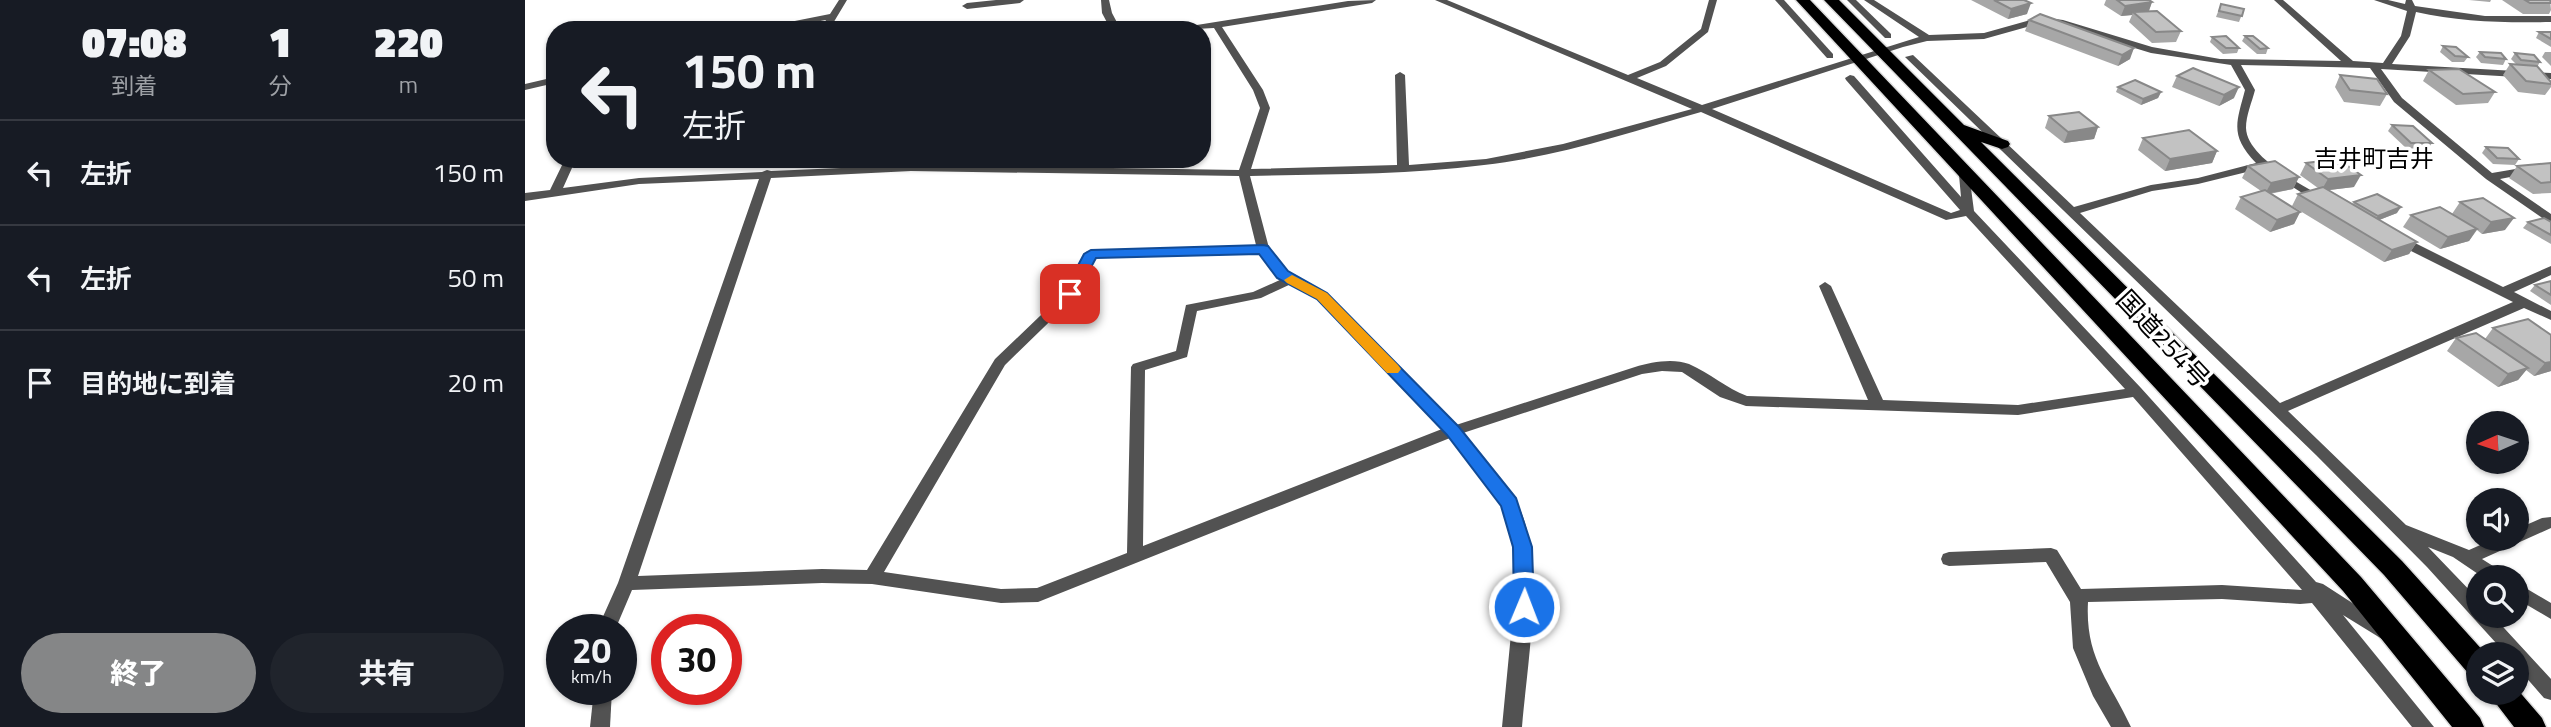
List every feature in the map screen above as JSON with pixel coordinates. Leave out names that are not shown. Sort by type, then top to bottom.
[{"type":"highway","name":"国道254号","points":[[1815,3],[1886,44],[1956,127],[2393,568],[2466,651]]},
{"type":"highway","name":"国道254号","points":[[1815,3],[1854,68],[1965,176],[2352,584],[2470,727]]},
{"type":"highway","points":[[1956,127],[2002,144]]},
{"type":"highway","points":[[2513,705],[2532,727]]},
{"type":"street","points":[[829,21],[843,0]]},
{"type":"street","points":[[967,6],[1020,0]]},
{"type":"street","points":[[1105,0],[1111,21]]},
{"type":"street","points":[[1211,27],[1297,9],[1372,0]]},
{"type":"street","points":[[1439,0],[1629,78],[1950,216],[1968,212]]},
{"type":"street","points":[[1629,78],[1663,64],[1705,30],[1713,0]]},
{"type":"street","points":[[1779,0],[1830,56]]},
{"type":"street","points":[[1790,0],[1815,3]]},
{"type":"street","points":[[1851,0],[1886,44]]},
{"type":"street","points":[[1868,0],[1927,38]]},
{"type":"street","points":[[2278,0],[2350,64]]},
{"type":"street","points":[[2378,0],[2412,11],[2498,19],[2551,19]]},
{"type":"street","points":[[2386,66],[2409,29],[2412,11],[2409,0]]},
{"type":"street","points":[[2030,13],[2041,20]]},
{"type":"street","points":[[805,21],[832,16]]},
{"type":"street","points":[[1114,168],[1244,173],[1403,168],[1527,156],[1854,68],[1886,44],[1927,38],[1984,36],[2041,20],[2060,22],[2169,54],[2234,62],[2350,64],[2551,76]]},
{"type":"street","points":[[1217,26],[1258,90],[1265,108],[1244,173],[1263,249],[1283,274],[1322,296],[1453,431],[1509,503],[1523,547],[1525,582],[1523,632],[1511,727]]},
{"type":"street","points":[[1910,57],[2073,211],[2433,562],[2466,598]]},
{"type":"street","points":[[2234,62],[2251,90],[2241,130],[2248,146],[2265,164],[2333,207]]},
{"type":"street","points":[[2372,65],[2397,100],[2490,177],[2551,220]]},
{"type":"street","points":[[1854,68],[1968,212],[2136,392],[2304,580],[2424,727]]},
{"type":"street","points":[[1400,75],[1403,168]]},
{"type":"street","points":[[525,87],[546,82]]},
{"type":"street","points":[[2073,211],[2151,188],[2198,181],[2265,164]]},
{"type":"street","points":[[2490,177],[2551,166]]},
{"type":"street","points":[[555,192],[567,168]]},
{"type":"street","points":[[525,197],[739,170],[767,173],[876,168]]},
{"type":"street","points":[[612,614],[627,583],[767,173]]},
{"type":"street","points":[[1965,176],[1968,212]]},
{"type":"street","points":[[2381,232],[2551,316]]},
{"type":"street","points":[[872,577],[1000,362],[1070,294],[1091,254],[1263,249]]},
{"type":"street","points":[[2505,292],[2551,270]]},
{"type":"street","points":[[1135,558],[1139,367],[1182,354],[1191,309],[1256,295],[1292,279]]},
{"type":"street","points":[[1825,286],[1878,406]]},
{"type":"street","points":[[2277,410],[2525,302]]},
{"type":"street","points":[[627,583],[822,576],[872,577],[1001,596],[1038,595],[1453,431],[1640,370],[1662,366],[1685,368],[1725,393],[1746,401],[2018,410],[2136,392]]},
{"type":"street","points":[[2529,531],[2549,522]]},
{"type":"street","points":[[2397,528],[2463,555],[2478,565]]},
{"type":"street","points":[[2433,562],[2475,551]]},
{"type":"street","points":[[1949,559],[2052,555],[2079,601],[2082,648],[2100,690],[2121,727]]},
{"type":"street","points":[[2304,580],[2401,643]]},
{"type":"street","points":[[2079,601],[2084,595],[2222,592],[2300,597],[2316,595]]},
{"type":"street","points":[[2529,598],[2551,612]]},
{"type":"street","points":[[2493,628],[2548,686]]},
{"type":"street","points":[[600,727],[602,705]]},
{"type":"building","points":[[1994,0],[2024,0],[2031,3],[2011,9]]},
{"type":"building","points":[[2117,0],[2149,0],[2152,2],[2125,6]]},
{"type":"building","points":[[2525,0],[2550,0],[2551,3],[2530,3]]},
{"type":"building","points":[[2221,4],[2244,9],[2242,16],[2219,11]]},
{"type":"building","points":[[2157,11],[2181,31],[2156,32],[2133,12]]},
{"type":"building","points":[[2040,14],[2134,48],[2122,55],[2029,20]]},
{"type":"building","points":[[2539,32],[2551,32],[2551,39]]},
{"type":"building","points":[[2226,36],[2239,48],[2226,48],[2212,37]]},
{"type":"building","points":[[2245,36],[2253,36],[2268,48],[2260,49]]},
{"type":"building","points":[[2443,46],[2456,47],[2468,57],[2455,56]]},
{"type":"building","points":[[2480,52],[2501,53],[2506,59],[2485,57]]},
{"type":"building","points":[[2515,53],[2534,55],[2540,62],[2521,60]]},
{"type":"building","points":[[2510,64],[2537,66],[2551,84],[2526,81]]},
{"type":"building","points":[[2193,68],[2239,87],[2224,95],[2177,76]]},
{"type":"building","points":[[2459,69],[2495,92],[2463,94],[2429,70]]},
{"type":"building","points":[[2340,75],[2377,79],[2387,94],[2350,90]]},
{"type":"building","points":[[2135,80],[2161,92],[2143,99],[2118,87]]},
{"type":"building","points":[[2079,112],[2098,127],[2068,132],[2049,116]]},
{"type":"building","points":[[2392,125],[2413,126],[2432,143],[2411,143]]},
{"type":"building","points":[[2189,130],[2217,151],[2170,159],[2143,138]]},
{"type":"building","points":[[2486,147],[2508,148],[2519,159],[2497,158]]},
{"type":"building","points":[[2338,159],[2361,175],[2328,179],[2306,163]]},
{"type":"building","points":[[2275,161],[2299,177],[2271,183],[2248,166]]},
{"type":"building","points":[[2551,163],[2551,182],[2541,183],[2517,166]]},
{"type":"building","points":[[2323,187],[2417,242],[2392,250],[2298,194]]},
{"type":"building","points":[[2265,190],[2300,212],[2277,220],[2241,197]]},
{"type":"building","points":[[2377,194],[2401,207],[2378,216],[2354,202]]},
{"type":"building","points":[[2483,198],[2514,218],[2491,222],[2460,202]]},
{"type":"building","points":[[2440,207],[2477,229],[2448,237],[2411,215]]},
{"type":"building","points":[[2544,218],[2551,222],[2551,235],[2528,222]]},
{"type":"building","points":[[2551,281],[2551,295],[2535,285]]},
{"type":"building","points":[[2528,319],[2551,335],[2551,362],[2545,363],[2493,328]]},
{"type":"building","points":[[2476,333],[2528,368],[2508,374],[2456,338]]},
{"type":"slow traffic","points":[[1292,280],[1322,296],[1393,369]]},
{"type":"district","name":"吉井町吉井","points":[[2374,159]]},
{"type":"route","points":[[1070,294],[1091,254],[1263,249],[1283,274],[1322,296],[1453,431],[1509,503],[1523,547],[1524,607]]}]
